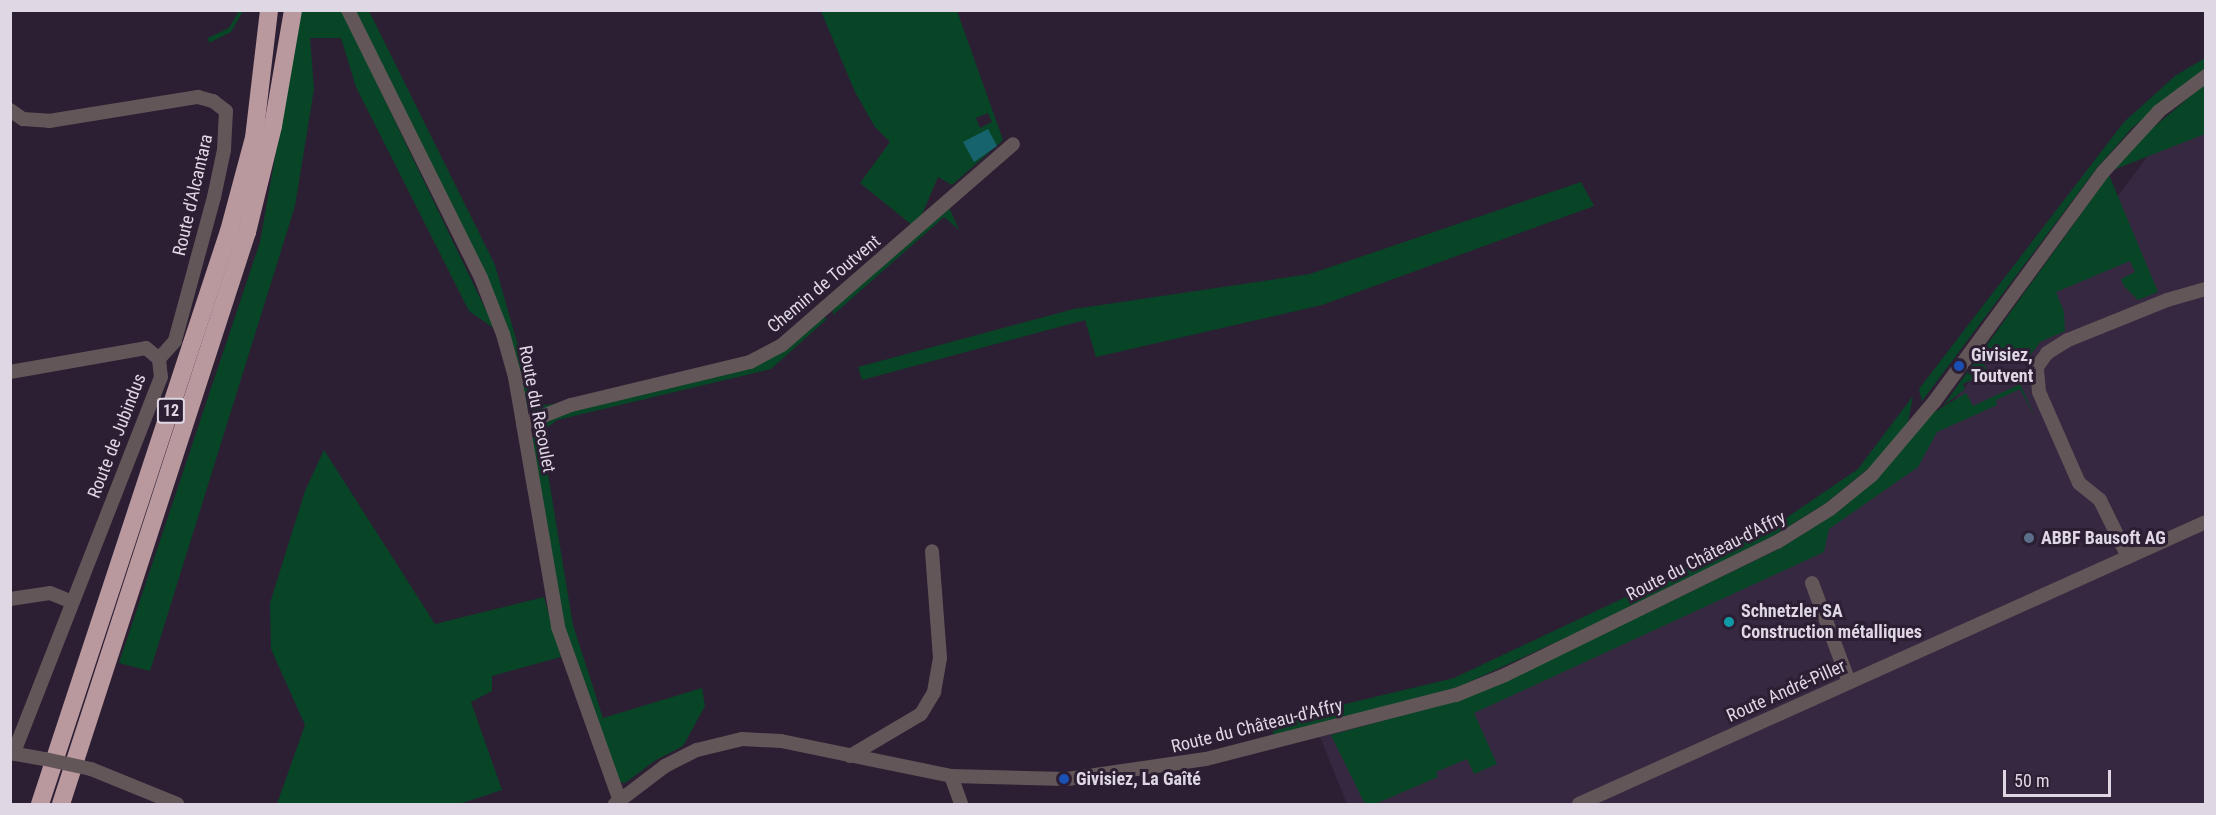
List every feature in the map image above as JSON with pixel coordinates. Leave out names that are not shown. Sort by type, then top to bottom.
[{"type":"highway","name":"12","points":[[40,804],[230,231],[254,138],[269,10]]},
{"type":"highway","name":"12","points":[[62,804],[247,232],[273,126],[293,10]]},
{"type":"street","name":"Route du Recoulet","points":[[348,10],[481,278],[503,334],[523,424],[558,627],[617,803]]},
{"type":"street","name":"Route du Château-d'Affry","points":[[617,803],[666,766],[697,750],[742,739],[781,741],[951,776],[1067,779],[1167,767],[1456,695],[1505,675],[1777,542],[1830,509],[1872,475],[1934,402],[2103,172],[2159,111],[2205,76]]},
{"type":"street","name":"Route d'Alcantara","points":[[10,110],[23,119],[49,121],[198,97],[213,101],[226,111],[224,150],[214,197],[175,341],[159,359]]},
{"type":"street","name":"Chemin de Toutvent","points":[[523,424],[572,405],[750,362],[782,345],[1013,144]]},
{"type":"street","points":[[2128,557],[2100,500],[2079,483],[2038,392],[2037,367],[2047,353],[2068,340],[2174,297],[2205,289]]},
{"type":"street","name":"Route de Jubindus","points":[[10,372],[146,348],[159,359],[161,378],[12,753]]},
{"type":"street","name":"Route André-Piller","points":[[1579,804],[2205,522]]},
{"type":"street","points":[[850,756],[921,714],[934,692],[940,658],[932,551]]},
{"type":"street","points":[[1812,583],[1849,682]]},
{"type":"street","points":[[10,599],[50,593],[72,602]]},
{"type":"street","points":[[12,753],[92,769],[177,804]]},
{"type":"street","points":[[951,776],[961,804]]},
{"type":"shaded area","points":[[239,11],[243,11],[231,32],[209,43],[208,38],[229,28]]},
{"type":"shaded area","points":[[301,11],[342,11],[495,329],[469,311],[356,87],[341,38],[310,38],[314,89],[295,206],[150,671],[119,663],[260,242]]},
{"type":"shaded area","points":[[354,11],[369,11],[495,265],[535,406],[572,402],[538,413],[527,408],[522,378]]},
{"type":"shaded area","points":[[821,11],[957,11],[1003,140],[952,185],[938,177],[920,219],[912,225],[860,183],[890,142],[875,127],[855,92]],"holes":[[[988,113],[992,122],[980,128],[976,118]]]},
{"type":"shaded area","points":[[2205,58],[2205,68],[2132,128],[2097,168],[1922,401],[1919,389],[2124,122],[2175,76]]},
{"type":"shaded area","points":[[2205,84],[2205,134],[2113,170],[2142,137]]},
{"type":"shaded area","points":[[2205,109],[2205,804],[1347,804],[1316,727],[1459,701],[1879,489],[2052,284],[2156,145]]},
{"type":"shaded area","points":[[988,129],[997,146],[974,162],[963,142]]},
{"type":"shaded area","points":[[2109,175],[2158,292],[2138,300],[2124,286],[2121,279],[2135,272],[2130,261],[2056,292],[2064,312],[2065,331],[2040,342],[2027,360],[2027,349],[2016,349],[2016,360],[2009,350],[1983,363],[1988,372],[1963,384],[1965,389],[1943,406]]},
{"type":"shaded area","points":[[1581,182],[1594,206],[1322,305],[1096,357],[1085,320],[862,380],[858,367],[1074,309],[1310,274]]},
{"type":"shaded area","points":[[948,205],[959,230],[944,217],[833,315],[833,307]]},
{"type":"shaded area","points":[[822,316],[827,319],[771,369],[557,420],[541,432],[573,625],[603,718],[702,688],[705,706],[683,746],[656,760],[625,783],[619,782],[570,645],[557,596],[532,441],[535,433],[557,414],[751,366]]},
{"type":"shaded area","points":[[2016,375],[2035,417],[2020,389],[1996,400],[1997,405],[1937,432],[1918,467],[1829,529],[1824,552],[1474,713],[1497,764],[1474,774],[1467,759],[1436,772],[1438,777],[1375,804],[1365,804],[1331,735],[1459,700],[1507,681],[1781,548],[1835,514],[1877,479],[1933,413],[1966,393],[1973,406],[2018,385]]},
{"type":"shaded area","points":[[1913,396],[1907,427],[1870,467],[1826,503],[1773,536],[1633,607],[1458,687],[1274,736],[1270,722],[1454,678],[1770,529],[1858,469]]},
{"type":"shaded area","points":[[324,450],[435,624],[544,597],[561,657],[492,676],[492,691],[471,702],[502,790],[459,804],[277,804],[305,725],[271,649],[270,603],[305,491]]},
{"type":"place","name":"Givisiez, Toutvent","points":[[1959,366]]},
{"type":"place","name":"ABBF Bausoft AG","points":[[2029,538]]},
{"type":"place","name":"Schnetzler SA Construction métalliques","points":[[1729,622]]},
{"type":"place","name":"Givisiez, La Gaîté","points":[[1064,779]]}]
